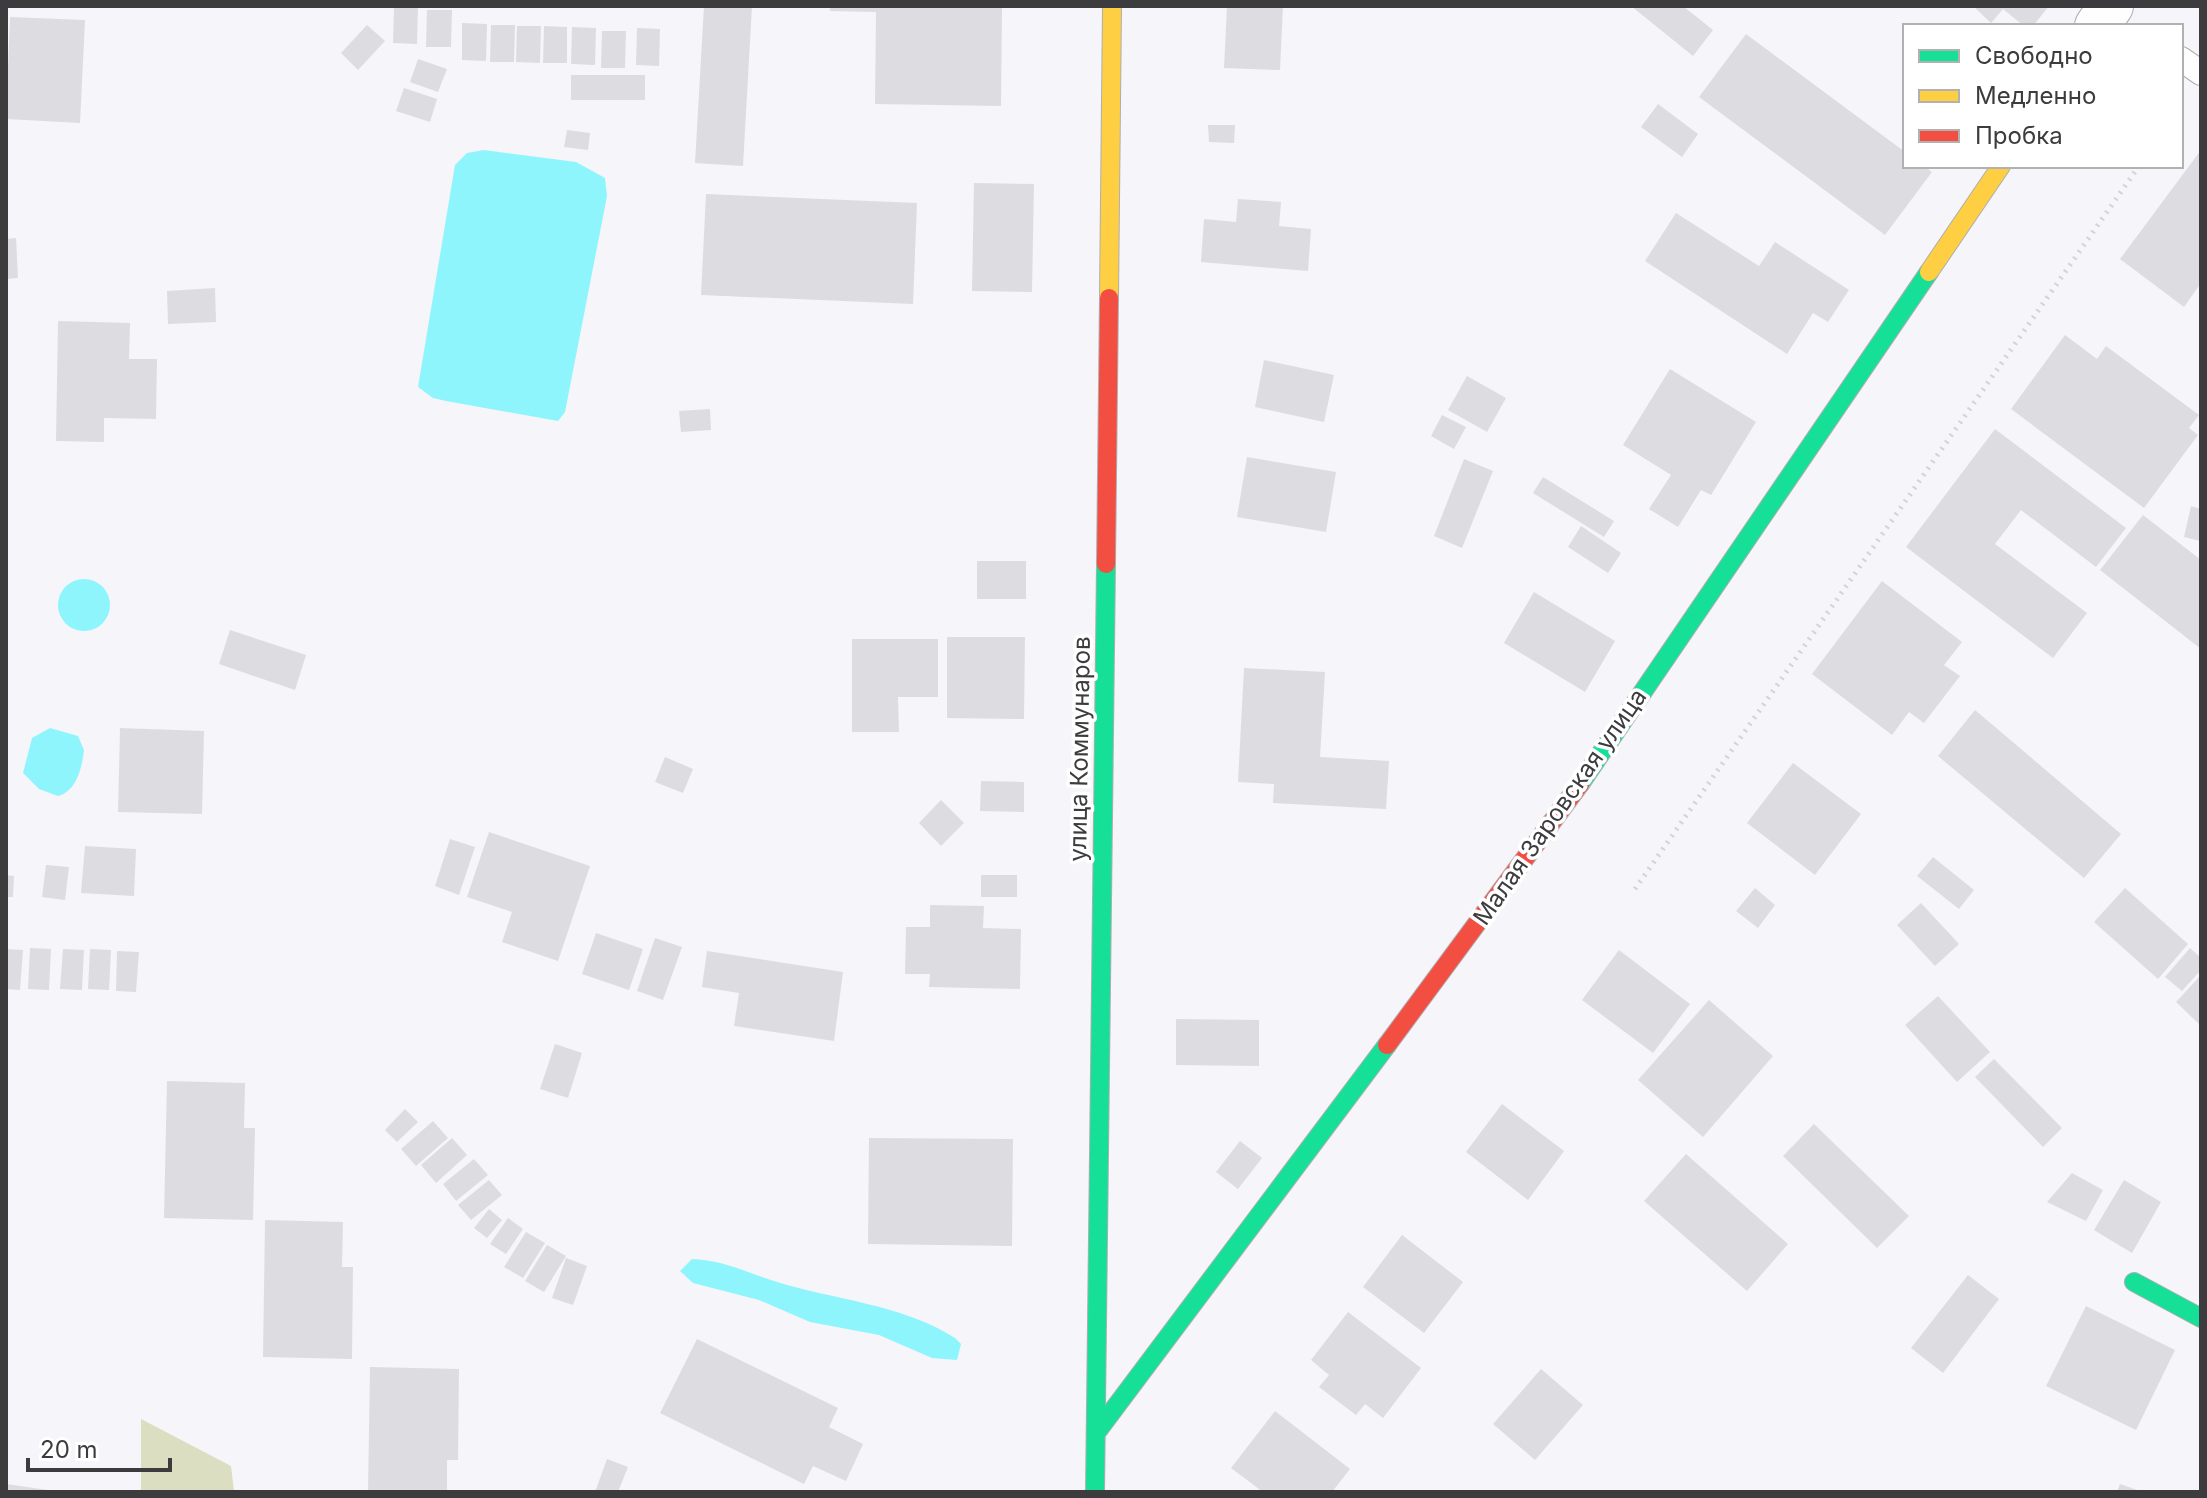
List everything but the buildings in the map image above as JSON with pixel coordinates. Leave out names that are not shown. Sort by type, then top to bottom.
[{"type":"street","name":"улица Коммунаров","points":[[1095,1492],[1112,6]]},
{"type":"street","name":"Малая Заровская улица","points":[[1096,1433],[1547,832],[2000,168]]},
{"type":"street","points":[[2134,1282],[2201,1318]]},
{"type":"lane","points":[[2183,60],[2201,73]]},
{"type":"path","points":[[1635,889],[2138,168]]},
{"type":"green space","points":[[141,1419],[231,1466],[234,1492],[141,1492]]},
{"type":"water","points":[[484,150],[576,162],[605,178],[607,196],[565,412],[558,421],[433,398],[418,387],[455,165],[467,153]]},
{"type":"water","points":[[84,579],[102,587],[110,605],[102,623],[84,631],[66,623],[58,605],[66,587]]},
{"type":"water","points":[[50,728],[78,736],[84,750],[74,784],[58,796],[39,789],[23,773],[32,738]]},
{"type":"water","points":[[692,1259],[724,1264],[797,1288],[913,1317],[955,1338],[961,1344],[957,1360],[932,1358],[879,1335],[810,1322],[759,1300],[693,1283],[680,1271]]},
{"type":"traffic: fast","points":[[1580,784],[1929,272]]},
{"type":"traffic: fast","points":[[1095,1492],[1106,564]]},
{"type":"traffic: fast","points":[[1096,1433],[1387,1045]]},
{"type":"traffic: fast","points":[[2134,1282],[2201,1318]]},
{"type":"traffic: slow","points":[[1109,298],[1112,6]]},
{"type":"traffic: slow","points":[[1929,272],[2000,168]]},
{"type":"traffic: jam","points":[[1106,564],[1109,298]]},
{"type":"traffic: jam","points":[[1387,1045],[1580,784]]}]
